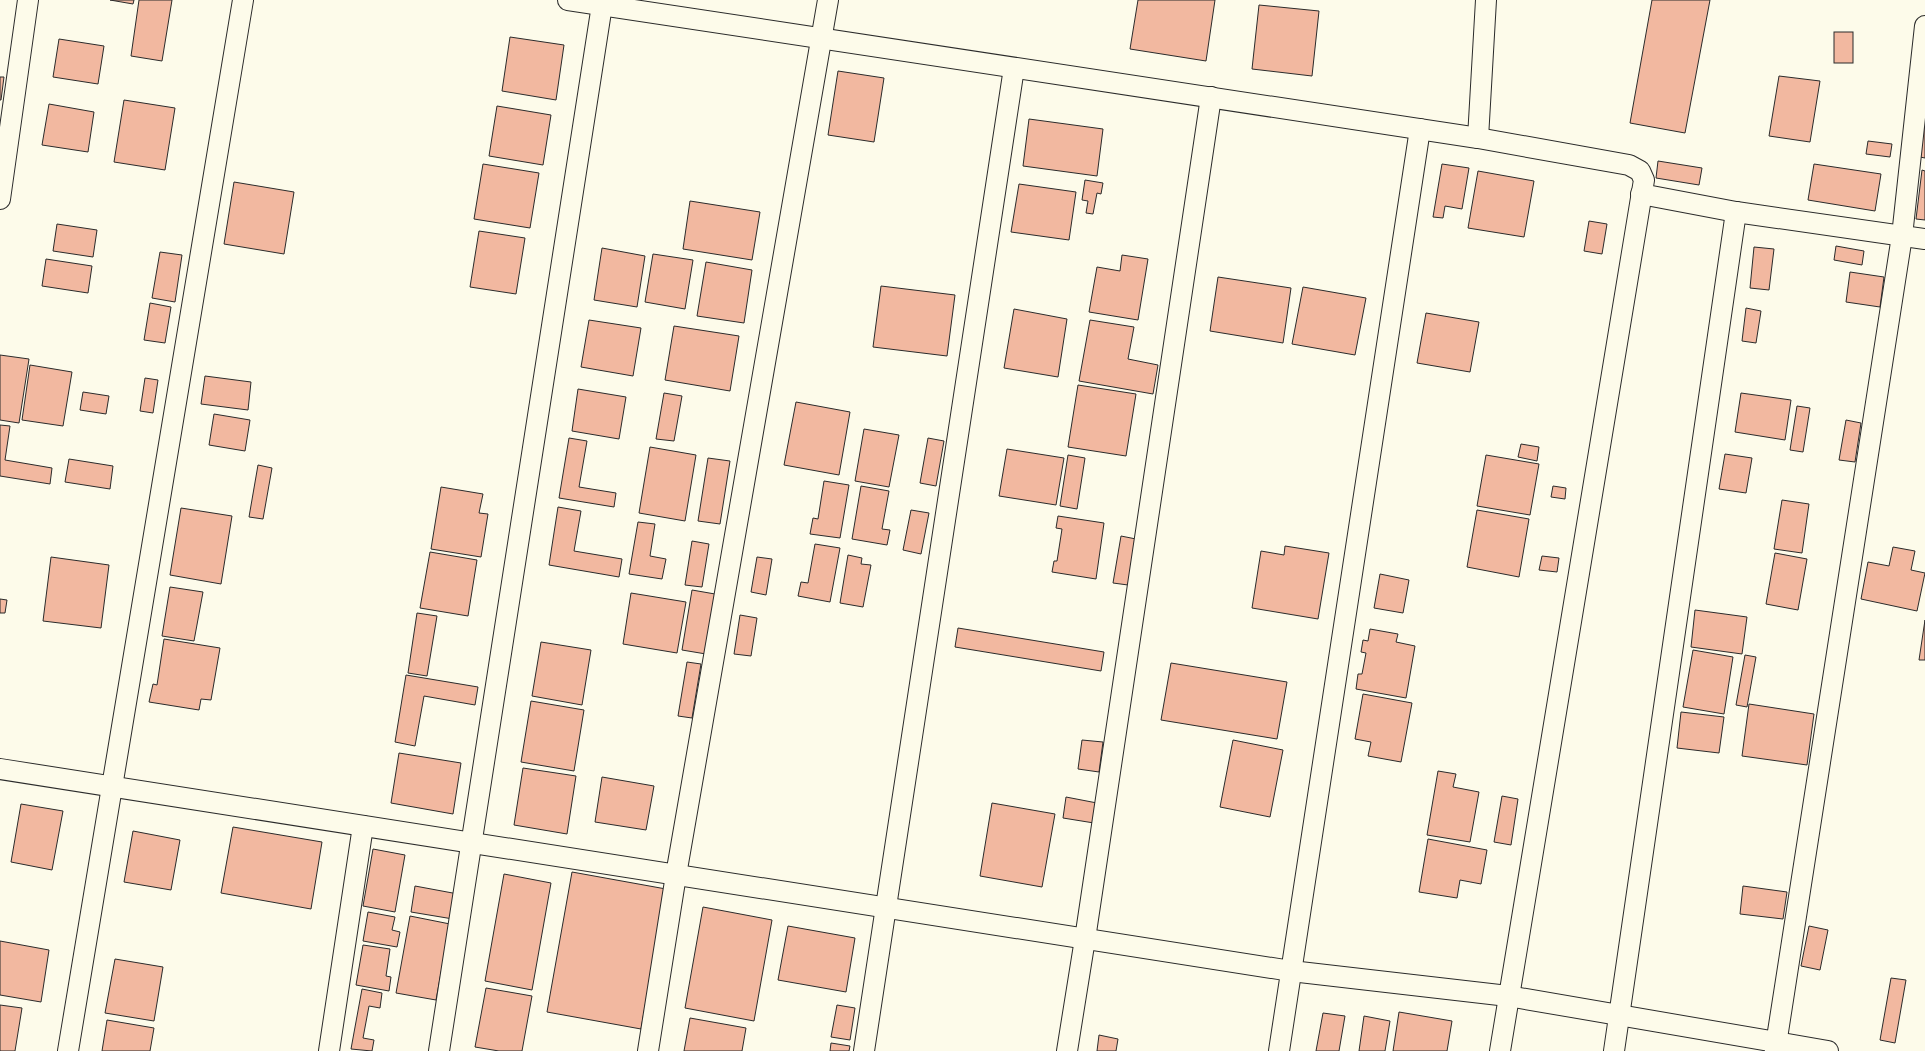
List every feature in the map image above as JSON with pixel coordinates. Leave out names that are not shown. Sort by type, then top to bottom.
[{"type":"street","points":[[0,199],[28,0]]},
{"type":"street","points":[[68,1051],[243,0]]},
{"type":"street","points":[[568,0],[1478,138],[1629,165],[1640,171],[1644,180],[1500,1051]]},
{"type":"street","points":[[648,1051],[676,875],[828,0]]},
{"type":"street","points":[[1478,138],[1486,0]]},
{"type":"street","points":[[439,1051],[602,5]]},
{"type":"street","points":[[1776,1047],[1902,236],[1925,26]]},
{"type":"street","points":[[864,1051],[1014,68]]},
{"type":"street","points":[[1067,1051],[1211,97]]},
{"type":"street","points":[[1279,1051],[1420,129]]},
{"type":"street","points":[[1641,194],[1736,212],[1925,239]]},
{"type":"street","points":[[1614,1051],[1736,212]]},
{"type":"street","points":[[0,769],[1291,971],[1508,996],[1619,1015],[1776,1047],[1828,1051]]},
{"type":"street","points":[[329,1051],[363,826]]},
{"type":"building","points":[[110,0],[134,0],[133,4]]},
{"type":"building","points":[[139,0],[172,0],[162,61],[131,56]]},
{"type":"building","points":[[1138,0],[1215,0],[1206,61],[1130,49]]},
{"type":"building","points":[[1652,0],[1710,0],[1685,133],[1630,123]]},
{"type":"building","points":[[1259,5],[1319,11],[1312,76],[1252,69]]},
{"type":"building","points":[[1834,32],[1853,32],[1853,63],[1834,63]]},
{"type":"building","points":[[510,37],[564,45],[556,100],[502,91]]},
{"type":"building","points":[[59,39],[104,46],[98,84],[53,77]]},
{"type":"building","points":[[838,71],[884,78],[874,142],[828,135]]},
{"type":"building","points":[[1779,76],[1820,81],[1810,142],[1769,136]]},
{"type":"building","points":[[0,77],[4,77],[1,100],[0,100]]},
{"type":"building","points":[[124,100],[175,108],[165,170],[114,162]]},
{"type":"building","points":[[49,104],[94,112],[88,152],[42,145]]},
{"type":"building","points":[[497,106],[551,115],[543,165],[489,156]]},
{"type":"building","points":[[1925,117],[1925,158],[1920,157]]},
{"type":"building","points":[[1029,119],[1103,129],[1097,176],[1023,166]]},
{"type":"building","points":[[1868,141],[1892,144],[1890,157],[1866,154]]},
{"type":"building","points":[[1658,161],[1702,168],[1699,185],[1656,178]]},
{"type":"building","points":[[483,164],[539,173],[530,228],[474,219]]},
{"type":"building","points":[[1442,164],[1469,168],[1462,209],[1445,206],[1443,218],[1433,217]]},
{"type":"building","points":[[1814,164],[1881,174],[1875,211],[1808,200]]},
{"type":"building","points":[[1922,170],[1925,171],[1925,220],[1916,219]]},
{"type":"building","points":[[1478,171],[1534,181],[1524,237],[1468,228]]},
{"type":"building","points":[[1085,180],[1103,183],[1101,194],[1097,193],[1093,214],[1086,213],[1088,201],[1082,200]]},
{"type":"building","points":[[234,182],[294,192],[284,254],[224,244]]},
{"type":"building","points":[[1019,184],[1076,192],[1069,240],[1011,232]]},
{"type":"building","points":[[690,201],[760,212],[752,260],[683,249]]},
{"type":"building","points":[[1589,221],[1607,224],[1602,254],[1584,251]]},
{"type":"building","points":[[57,224],[97,230],[93,257],[53,251]]},
{"type":"building","points":[[479,231],[525,238],[516,294],[470,287]]},
{"type":"building","points":[[1836,246],[1864,251],[1862,265],[1834,260]]},
{"type":"building","points":[[1754,247],[1774,249],[1769,290],[1750,288]]},
{"type":"building","points":[[602,248],[645,256],[637,307],[594,300]]},
{"type":"building","points":[[160,252],[182,255],[175,302],[152,298]]},
{"type":"building","points":[[653,254],[693,260],[685,309],[645,302]]},
{"type":"building","points":[[1122,255],[1148,259],[1138,320],[1089,312],[1097,267],[1120,271]]},
{"type":"building","points":[[46,259],[92,266],[88,293],[42,286]]},
{"type":"building","points":[[706,262],[752,270],[744,323],[697,316]]},
{"type":"building","points":[[1850,272],[1884,277],[1880,307],[1846,302]]},
{"type":"building","points":[[1218,277],[1291,288],[1283,343],[1210,331]]},
{"type":"building","points":[[881,286],[955,295],[947,356],[873,347]]},
{"type":"building","points":[[1303,287],[1366,298],[1355,355],[1292,344]]},
{"type":"building","points":[[150,303],[171,307],[165,343],[144,340]]},
{"type":"building","points":[[1746,308],[1761,311],[1756,343],[1742,341]]},
{"type":"building","points":[[1014,309],[1067,319],[1058,377],[1004,368]]},
{"type":"building","points":[[1426,313],[1479,322],[1470,372],[1417,363]]},
{"type":"building","points":[[589,320],[641,328],[633,376],[581,367]]},
{"type":"building","points":[[1090,320],[1134,327],[1128,359],[1158,365],[1153,394],[1079,381]]},
{"type":"building","points":[[674,326],[739,336],[730,391],[665,380]]},
{"type":"building","points":[[0,355],[29,359],[19,423],[0,420]]},
{"type":"building","points":[[30,365],[72,372],[63,426],[22,420]]},
{"type":"building","points":[[205,376],[251,382],[248,410],[201,404]]},
{"type":"building","points":[[145,378],[158,380],[153,413],[140,411]]},
{"type":"building","points":[[1078,385],[1136,394],[1126,456],[1068,447]]},
{"type":"building","points":[[578,389],[626,397],[619,439],[572,431]]},
{"type":"building","points":[[83,392],[109,396],[106,414],[80,410]]},
{"type":"building","points":[[664,393],[682,396],[674,441],[656,439]]},
{"type":"building","points":[[1741,393],[1791,400],[1785,440],[1735,432]]},
{"type":"building","points":[[796,402],[850,412],[839,475],[784,465]]},
{"type":"building","points":[[1797,406],[1810,408],[1803,452],[1790,450]]},
{"type":"building","points":[[214,414],[250,420],[245,451],[209,445]]},
{"type":"building","points":[[1846,420],[1861,423],[1855,462],[1839,460]]},
{"type":"building","points":[[0,425],[10,426],[5,460],[52,468],[50,484],[0,476]]},
{"type":"building","points":[[864,429],[899,435],[889,487],[855,481]]},
{"type":"building","points":[[569,438],[587,441],[579,487],[616,493],[614,507],[559,498]]},
{"type":"building","points":[[928,438],[944,441],[936,486],[920,483]]},
{"type":"building","points":[[1521,444],[1539,447],[1537,461],[1518,457]]},
{"type":"building","points":[[650,447],[696,455],[685,521],[639,513]]},
{"type":"building","points":[[1007,449],[1064,458],[1056,505],[999,496]]},
{"type":"building","points":[[1725,454],[1752,458],[1746,493],[1719,489]]},
{"type":"building","points":[[1068,455],[1085,458],[1077,509],[1060,506]]},
{"type":"building","points":[[1486,455],[1539,464],[1530,515],[1477,506]]},
{"type":"building","points":[[708,458],[730,461],[720,524],[698,521]]},
{"type":"building","points":[[69,459],[113,466],[110,489],[65,482]]},
{"type":"building","points":[[258,465],[272,468],[263,519],[249,517]]},
{"type":"building","points":[[824,481],[849,485],[840,538],[810,534],[813,518],[818,519]]},
{"type":"building","points":[[861,486],[889,491],[882,529],[890,530],[887,545],[852,539]]},
{"type":"building","points":[[1553,486],[1566,488],[1565,499],[1551,497]]},
{"type":"building","points":[[441,487],[483,494],[479,513],[488,514],[481,557],[431,549]]},
{"type":"building","points":[[1782,500],[1809,504],[1802,553],[1774,549]]},
{"type":"building","points":[[558,507],[581,511],[574,551],[622,559],[619,577],[549,565]]},
{"type":"building","points":[[181,508],[232,516],[221,584],[170,575]]},
{"type":"building","points":[[911,510],[929,513],[921,554],[903,550]]},
{"type":"building","points":[[1477,510],[1529,519],[1519,577],[1467,567]]},
{"type":"building","points":[[1058,516],[1104,523],[1096,579],[1052,572],[1054,561],[1057,561],[1062,529],[1056,528]]},
{"type":"building","points":[[638,522],[655,524],[650,556],[666,559],[662,579],[629,574]]},
{"type":"building","points":[[1121,536],[1136,539],[1128,585],[1113,583]]},
{"type":"building","points":[[692,541],[709,544],[702,587],[685,585]]},
{"type":"building","points":[[815,544],[840,548],[830,602],[798,596],[801,582],[808,583]]},
{"type":"building","points":[[1285,546],[1329,553],[1318,619],[1252,608],[1261,551],[1284,555]]},
{"type":"building","points":[[1893,547],[1915,551],[1911,570],[1925,573],[1917,611],[1861,599],[1868,562],[1889,566]]},
{"type":"building","points":[[430,552],[477,560],[468,616],[420,608]]},
{"type":"building","points":[[1775,553],[1807,559],[1798,610],[1766,604]]},
{"type":"building","points":[[848,555],[862,558],[861,564],[871,565],[863,607],[840,603]]},
{"type":"building","points":[[1542,556],[1559,558],[1557,572],[1539,570]]},
{"type":"building","points":[[51,557],[109,565],[101,628],[43,621]]},
{"type":"building","points":[[757,557],[772,559],[766,595],[751,592]]},
{"type":"building","points":[[1380,574],[1409,580],[1403,613],[1374,608]]},
{"type":"building","points":[[170,587],[203,592],[194,641],[162,636]]},
{"type":"building","points":[[692,590],[715,594],[706,654],[682,650]]},
{"type":"building","points":[[631,593],[686,602],[677,653],[623,644]]},
{"type":"building","points":[[0,599],[7,600],[5,613],[0,613]]},
{"type":"building","points":[[1695,610],[1747,617],[1742,654],[1691,647]]},
{"type":"building","points":[[417,613],[437,616],[427,676],[408,673]]},
{"type":"building","points":[[740,615],[757,618],[751,656],[734,654]]},
{"type":"building","points":[[1925,620],[1925,660],[1919,660]]},
{"type":"building","points":[[958,628],[1104,652],[1101,671],[955,647]]},
{"type":"building","points":[[1370,629],[1398,634],[1396,642],[1415,646],[1406,698],[1356,689],[1358,674],[1362,674],[1366,653],[1361,652],[1363,640],[1368,641]]},
{"type":"building","points":[[164,639],[220,648],[211,700],[201,699],[199,710],[149,702],[153,684],[157,685]]},
{"type":"building","points":[[541,642],[591,650],[582,705],[532,696]]},
{"type":"building","points":[[1693,650],[1733,657],[1724,714],[1683,707]]},
{"type":"building","points":[[1745,655],[1756,657],[1747,707],[1736,705]]},
{"type":"building","points":[[687,662],[701,664],[692,718],[678,716]]},
{"type":"building","points":[[1171,663],[1287,682],[1277,739],[1161,720]]},
{"type":"building","points":[[406,675],[478,687],[475,705],[424,696],[415,746],[395,742]]},
{"type":"building","points":[[1363,694],[1412,703],[1401,762],[1368,756],[1371,742],[1355,739]]},
{"type":"building","points":[[531,701],[584,710],[574,771],[521,762]]},
{"type":"building","points":[[1749,704],[1814,714],[1807,765],[1742,756]]},
{"type":"building","points":[[1681,712],[1724,717],[1719,753],[1677,748]]},
{"type":"building","points":[[1082,740],[1103,742],[1099,772],[1078,769]]},
{"type":"building","points":[[1233,740],[1283,750],[1270,817],[1220,807]]},
{"type":"building","points":[[399,753],[461,763],[453,814],[391,803]]},
{"type":"building","points":[[523,768],[576,776],[567,834],[514,825]]},
{"type":"building","points":[[1438,771],[1456,774],[1453,787],[1479,792],[1470,842],[1427,835]]},
{"type":"building","points":[[602,777],[654,786],[646,830],[595,822]]},
{"type":"building","points":[[1502,796],[1518,799],[1511,845],[1494,842]]},
{"type":"building","points":[[1066,797],[1097,803],[1094,823],[1063,818]]},
{"type":"building","points":[[992,803],[1055,814],[1042,887],[980,876]]},
{"type":"building","points":[[21,804],[63,811],[52,870],[11,862]]},
{"type":"building","points":[[233,827],[322,842],[311,909],[221,893]]},
{"type":"building","points":[[133,831],[180,840],[171,890],[124,882]]},
{"type":"building","points":[[1428,839],[1487,850],[1481,884],[1460,880],[1457,898],[1419,892]]},
{"type":"building","points":[[373,849],[405,855],[395,912],[363,906]]},
{"type":"building","points":[[572,872],[666,889],[641,1029],[547,1012]]},
{"type":"building","points":[[504,874],[551,883],[532,990],[485,981]]},
{"type":"building","points":[[415,886],[458,894],[453,919],[411,912]]},
{"type":"building","points":[[1743,886],[1787,892],[1783,919],[1740,914]]},
{"type":"building","points":[[703,907],[772,920],[754,1021],[685,1008]]},
{"type":"building","points":[[368,912],[395,917],[392,930],[400,932],[397,947],[363,941]]},
{"type":"building","points":[[410,916],[450,924],[436,1000],[396,993]]},
{"type":"building","points":[[788,926],[855,938],[846,992],[778,980]]},
{"type":"building","points":[[1809,926],[1828,930],[1820,970],[1801,966]]},
{"type":"building","points":[[0,941],[49,950],[41,1002],[0,995]]},
{"type":"building","points":[[363,945],[390,949],[386,976],[391,977],[389,991],[356,985]]},
{"type":"building","points":[[115,959],[163,967],[154,1021],[105,1013]]},
{"type":"building","points":[[1891,978],[1906,980],[1895,1043],[1880,1040]]},
{"type":"building","points":[[486,988],[532,996],[522,1051],[499,1051],[475,1047]]},
{"type":"building","points":[[362,989],[382,993],[380,1008],[369,1006],[363,1038],[374,1040],[372,1051],[351,1049]]},
{"type":"building","points":[[0,1005],[22,1008],[15,1051],[0,1051]]},
{"type":"building","points":[[837,1005],[855,1008],[850,1040],[831,1037]]},
{"type":"building","points":[[1399,1012],[1452,1021],[1447,1051],[1393,1051]]},
{"type":"building","points":[[1323,1013],[1345,1016],[1339,1051],[1316,1051]]},
{"type":"building","points":[[1364,1016],[1390,1021],[1385,1051],[1359,1051]]},
{"type":"building","points":[[690,1018],[746,1028],[742,1051],[684,1051]]},
{"type":"building","points":[[107,1020],[154,1028],[150,1051],[102,1051]]},
{"type":"building","points":[[1099,1035],[1118,1039],[1116,1051],[1097,1051]]},
{"type":"building","points":[[831,1043],[850,1046],[849,1051],[830,1051]]}]
